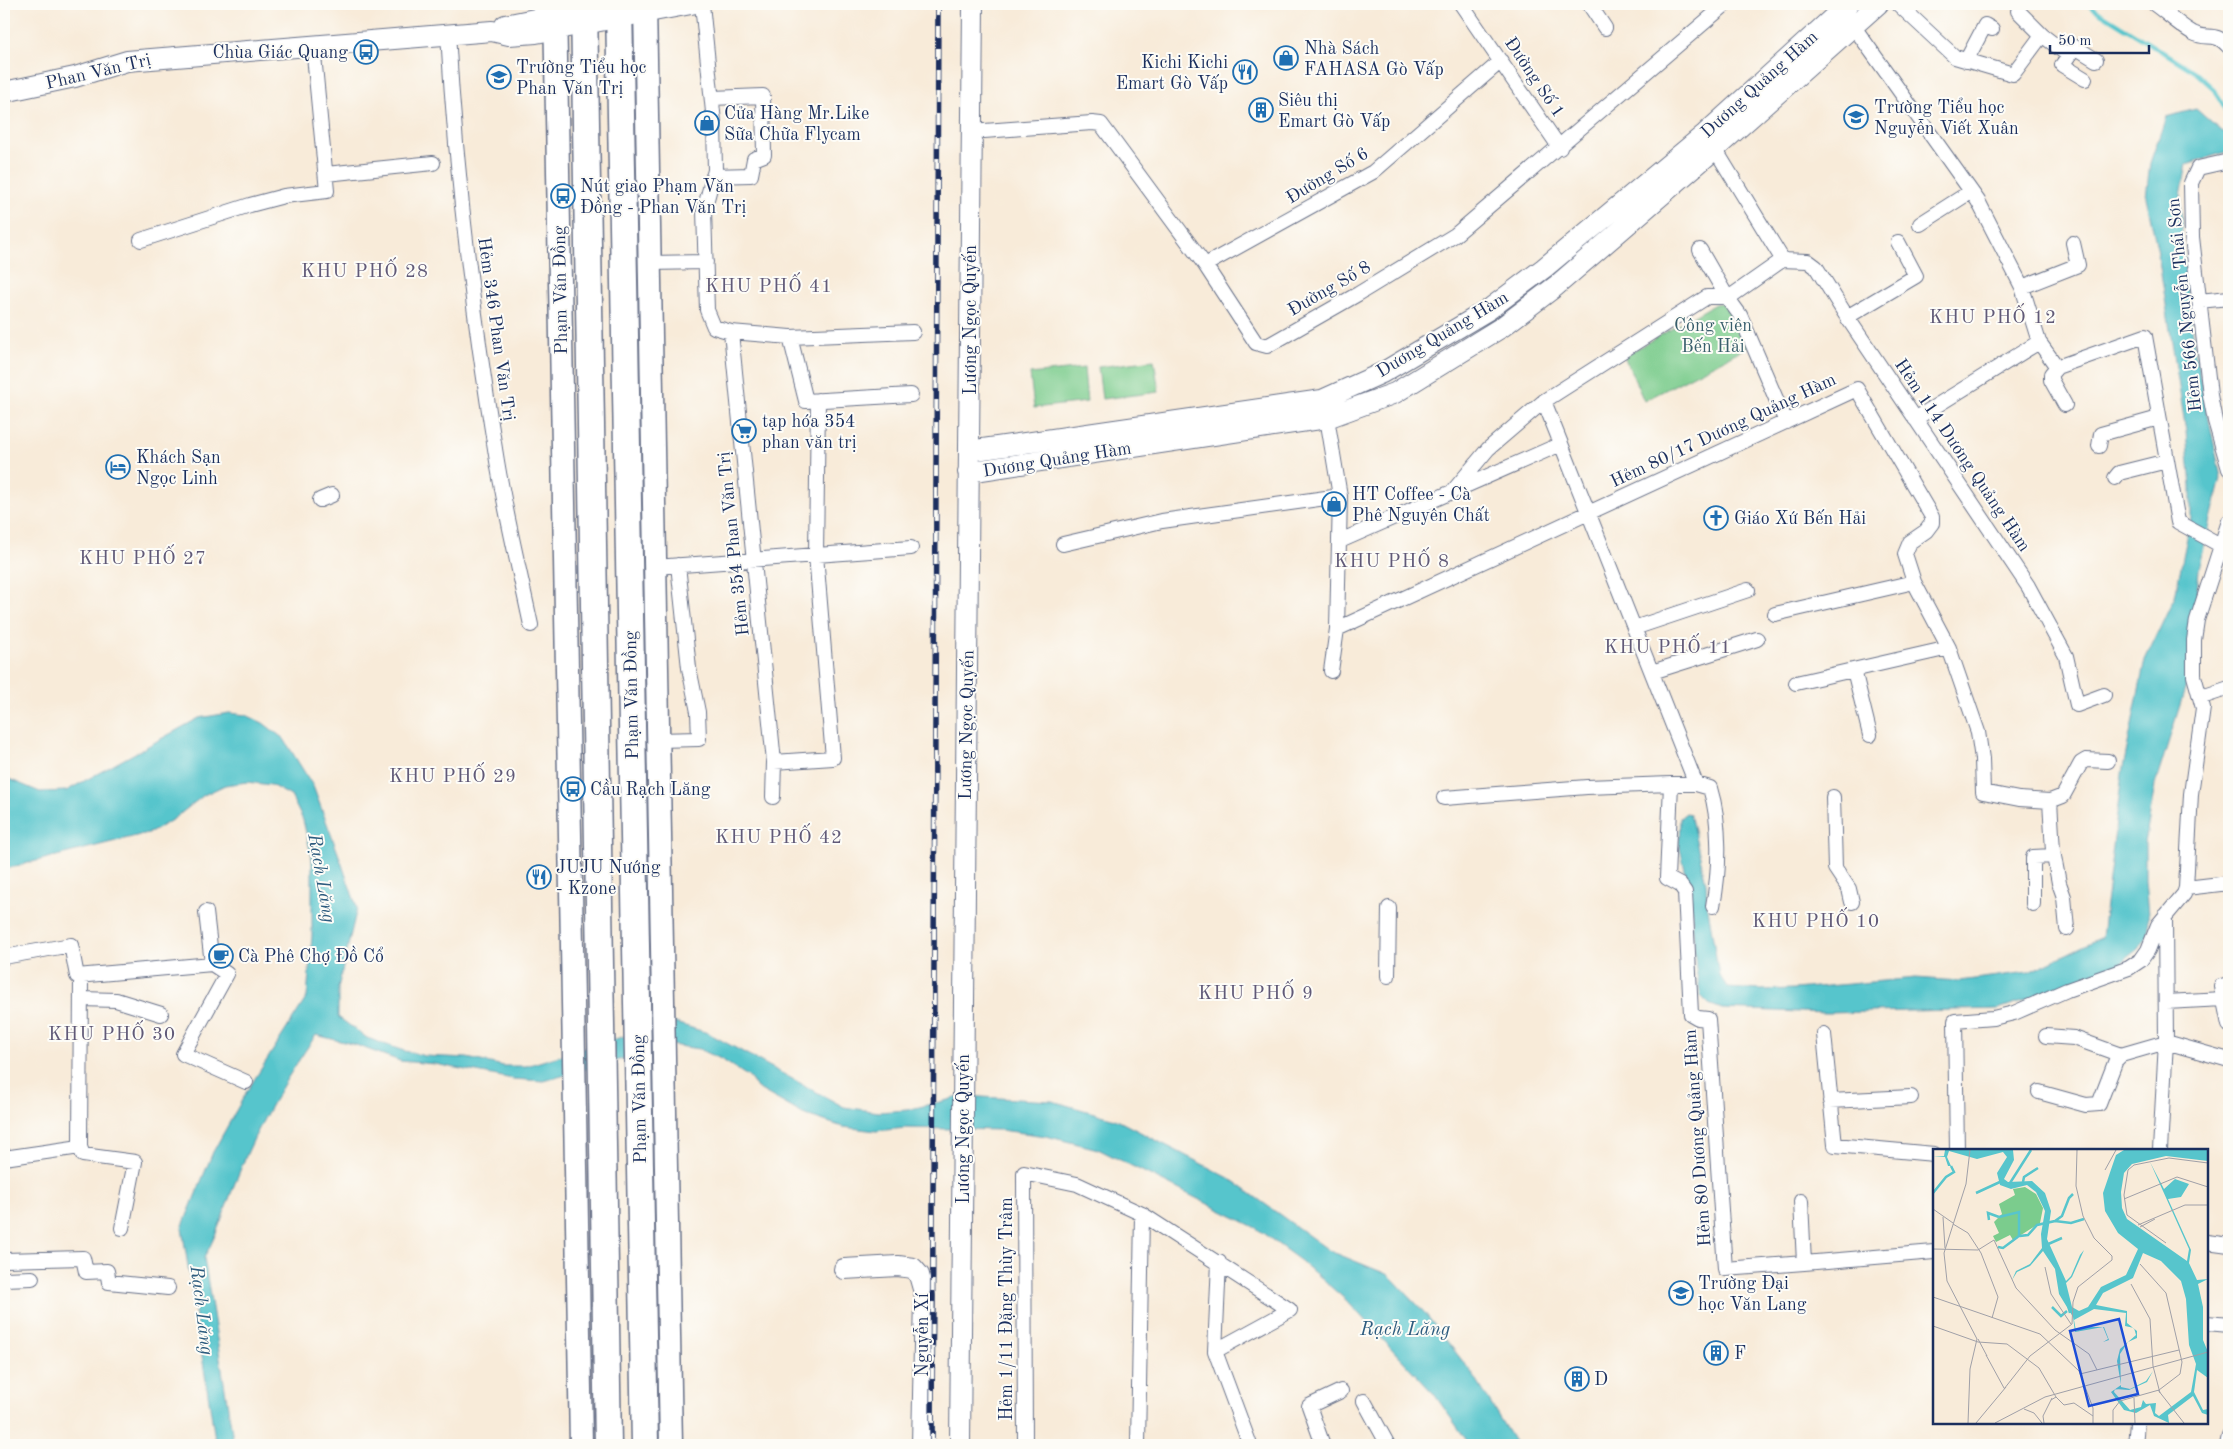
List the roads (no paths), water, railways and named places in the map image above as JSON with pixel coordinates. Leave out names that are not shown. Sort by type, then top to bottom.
[{"type":"highway","name":"Phạm Văn Đồng","points":[[616,8],[623,225],[636,946],[653,1163],[645,1445]]},
{"type":"highway","name":"Phạm Văn Đồng","points":[[584,12],[608,1445]]},
{"type":"main road","name":"Phạm Văn Đồng","points":[[645,8],[662,946],[653,1163],[670,1445]]},
{"type":"main road","name":"Phạm Văn Đồng","points":[[555,16],[581,1445]]},
{"type":"main road","points":[[623,225],[648,223]]},
{"type":"main road","points":[[632,739],[658,740]]},
{"type":"street","name":"Phan Văn Trị","points":[[4,92],[75,77],[127,62],[448,34],[492,31],[509,35],[555,16],[616,8],[645,8],[690,4]]},
{"type":"street","points":[[702,4],[712,98],[713,176],[704,210],[707,310],[714,327],[731,332],[790,337],[913,332]]},
{"type":"street","name":"Lương Ngọc Quyến","points":[[960,1445],[973,4]]},
{"type":"street","name":"Đường Số 1","points":[[1461,4],[1560,148]]},
{"type":"street","points":[[1589,4],[1605,28]]},
{"type":"street","name":"Đường Số 8","points":[[972,132],[1092,123],[1101,124],[1205,265],[1256,343],[1267,346],[1455,235],[1560,148],[1726,4]]},
{"type":"street","name":"Dương Quảng Hàm","points":[[1710,142],[1848,4]]},
{"type":"street","name":"Dương Quảng Hàm","points":[[968,472],[1324,409],[1488,310],[1710,142],[1854,26],[1878,4]]},
{"type":"street","points":[[1898,4],[1948,52],[1966,60],[1993,67],[2011,76],[2042,35]]},
{"type":"street","points":[[2154,4],[2194,33],[2214,35],[2222,39],[2229,46]]},
{"type":"street","points":[[2018,12],[2042,35],[2068,55]]},
{"type":"street","points":[[1966,60],[1985,25],[1992,29]]},
{"type":"street","points":[[1854,26],[1978,201],[2022,287],[2039,342],[2057,367]]},
{"type":"street","name":"Hẻm 346 Phan Văn Trị","points":[[448,34],[452,104],[468,252],[496,456],[531,625]]},
{"type":"street","points":[[141,240],[242,207],[284,196],[327,191],[313,45]]},
{"type":"street","points":[[2086,79],[2063,67],[2068,55],[2077,46],[2096,60]]},
{"type":"street","name":"Đường Số 6","points":[[1205,265],[1373,172],[1501,61]]},
{"type":"street","points":[[712,98],[763,96],[764,126],[764,155],[754,159],[750,175],[713,176]]},
{"type":"street","name":"Dương Quảng Hàm","points":[[1710,142],[1781,260]]},
{"type":"street","name":"Hẻm 566 Nguyễn Thái Sơn","points":[[2229,161],[2198,168],[2191,183],[2192,237],[2198,301],[2214,421],[2229,469]]},
{"type":"street","points":[[326,174],[433,163]]},
{"type":"street","points":[[1920,224],[1970,192]]},
{"type":"street","points":[[1846,317],[1916,276],[1898,242]]},
{"type":"street","points":[[2022,287],[2078,265],[2073,243]]},
{"type":"street","points":[[1700,250],[1727,297],[1740,315],[1786,422]]},
{"type":"street","points":[[1453,491],[1488,449],[1544,401],[1707,297],[1727,297],[1781,260]]},
{"type":"street","name":"Hẻm 114 Dương Quảng Hàm","points":[[1781,260],[1812,263],[1915,419],[1922,425],[2047,618],[2066,656],[2077,705],[2104,695]]},
{"type":"street","points":[[649,263],[706,262]]},
{"type":"street","points":[[2198,301],[2229,298]]},
{"type":"street","name":"Hẻm 354 Phan Văn Trị","points":[[731,332],[774,762],[773,797]]},
{"type":"street","points":[[2065,405],[2051,380],[2051,374],[2057,367],[2145,336],[2178,522],[2222,546]]},
{"type":"street","points":[[790,337],[806,401],[911,395]]},
{"type":"street","points":[[1915,419],[2039,342]]},
{"type":"street","name":"Hẻm 80/17 Dương Quảng Hàm","points":[[1337,628],[1857,389],[1932,516],[1932,523],[1926,532],[1906,547],[1905,554],[1914,582],[1949,648],[1978,732],[1982,750],[1983,792],[2018,799],[2050,801]]},
{"type":"street","points":[[774,762],[832,758],[816,555],[818,400]]},
{"type":"street","points":[[1544,401],[1696,784]]},
{"type":"street","points":[[1324,409],[1340,496],[1337,628],[1331,671]]},
{"type":"street","name":"Dương Quảng Hàm","points":[[969,451],[1324,409]]},
{"type":"street","points":[[2099,446],[2101,434],[2159,418]]},
{"type":"street","points":[[1340,541],[1561,444]]},
{"type":"street","points":[[2115,478],[2119,473],[2167,462]]},
{"type":"street","points":[[1062,544],[1162,520],[1340,496]]},
{"type":"street","points":[[1957,1149],[1955,1021],[1993,1018],[2014,1013],[2067,990],[2129,968],[2141,960],[2148,950],[2158,925],[2176,905],[2186,888],[2191,794],[2202,723],[2202,697],[2195,683],[2193,663],[2197,620],[2229,521]]},
{"type":"street","points":[[655,567],[911,548]]},
{"type":"street","name":"Phạm Văn Đồng","points":[[658,740],[699,739],[698,712],[689,668],[678,565]]},
{"type":"street","points":[[1775,614],[1914,582]]},
{"type":"street","points":[[1634,628],[1748,590]]},
{"type":"street","points":[[1652,672],[1757,640]]},
{"type":"street","points":[[1796,683],[1949,648]]},
{"type":"street","points":[[1854,670],[1870,735]]},
{"type":"street","points":[[2202,697],[2229,688]]},
{"type":"street","points":[[2067,929],[2064,897],[2053,856],[2050,801],[2063,796],[2081,763],[2086,760],[2108,761]]},
{"type":"street","points":[[1444,798],[1671,784],[1696,784],[1710,788],[1714,810],[1718,873],[1713,906]]},
{"type":"street","name":"Hẻm 80 Dương Quảng Hàm","points":[[1671,784],[1666,878],[1680,885],[1685,892],[1691,1014],[1698,1018],[1708,1019],[1725,1269],[1804,1263]]},
{"type":"street","points":[[1833,797],[1835,868],[1849,889],[1852,902]]},
{"type":"street","points":[[2033,904],[2033,857],[2053,856]]},
{"type":"street","points":[[2186,888],[2229,883]]},
{"type":"street","points":[[1388,976],[1389,908]]},
{"type":"street","points":[[206,912],[212,964]]},
{"type":"street","points":[[2160,1149],[2166,1042],[2165,915]]},
{"type":"street","points":[[4,957],[71,945],[77,976],[212,964],[227,974],[183,1054],[246,1082]]},
{"type":"street","points":[[81,976],[80,1147],[83,1155],[135,1162],[122,1228]]},
{"type":"street","points":[[2229,984],[2221,986],[2229,1026]]},
{"type":"street","points":[[81,999],[116,1000],[161,1014]]},
{"type":"street","points":[[2166,1002],[2223,999]]},
{"type":"street","points":[[1824,1034],[1835,1145],[1933,1154]]},
{"type":"street","points":[[2046,1036],[2074,1038],[2121,1055]]},
{"type":"street","points":[[2039,1092],[2086,1105],[2099,1104],[2116,1060],[2121,1055],[2166,1042],[2229,1060]]},
{"type":"street","points":[[1830,1101],[1911,1097]]},
{"type":"street","points":[[4,1158],[80,1147]]},
{"type":"street","name":"Hẻm 1/11 Đặng Thùy Trâm","points":[[1025,1445],[1024,1174],[1077,1184],[1142,1214]]},
{"type":"street","points":[[1801,1202],[1804,1263],[1933,1252]]},
{"type":"street","points":[[1142,1214],[1219,1262],[1290,1310],[1215,1351]]},
{"type":"street","points":[[1138,1445],[1142,1214]]},
{"type":"street","points":[[2208,1242],[2229,1245]]},
{"type":"street","points":[[4,1260],[83,1258],[86,1272],[107,1271],[109,1282],[168,1288]]},
{"type":"street","points":[[1219,1262],[1215,1351],[1250,1445]]},
{"type":"street","name":"Nguyễn Xí","points":[[844,1269],[898,1266],[914,1268],[919,1275],[925,1296],[922,1445]]},
{"type":"street","points":[[4,1279],[32,1278]]},
{"type":"street","points":[[2208,1323],[2229,1325]]},
{"type":"street","points":[[1323,1445],[1309,1406],[1341,1391]]},
{"type":"street","points":[[1364,1401],[1388,1445]]},
{"type":"street","points":[[2135,1445],[2137,1424]]},
{"type":"street","points":[[2227,1445],[2229,1436]]},
{"type":"water","points":[[2196,109],[2222,132],[2229,130],[2229,151],[2187,164],[2181,195],[2182,241],[2195,352],[2221,478],[2199,569],[2190,673],[2155,785],[2145,843],[2145,881],[2149,926],[2147,936],[2139,949],[2117,966],[2077,983],[1998,1009],[1827,1013],[1722,1009],[1709,1004],[1701,996],[1696,969],[1690,891],[1679,844],[1680,818],[1686,813],[1690,814],[1706,883],[1707,903],[1719,975],[1728,988],[1760,990],[1794,989],[1916,978],[1959,981],[2029,972],[2102,937],[2122,773],[2145,660],[2175,596],[2191,518],[2191,487],[2186,431],[2157,248],[2146,197],[2150,163],[2166,117]]},
{"type":"water","name":"Rạch Lăng","points":[[229,713],[246,715],[263,723],[284,739],[313,786],[357,908],[338,988],[338,1017],[367,1038],[425,1056],[467,1058],[504,1066],[526,1066],[672,1022],[708,1033],[844,1107],[878,1112],[907,1110],[964,1096],[1052,1101],[1115,1119],[1229,1178],[1330,1251],[1389,1275],[1424,1312],[1472,1373],[1516,1445],[1470,1445],[1434,1394],[1346,1300],[1301,1261],[1256,1228],[1098,1149],[1046,1136],[1001,1130],[905,1128],[876,1131],[843,1127],[803,1114],[757,1088],[749,1077],[721,1059],[699,1049],[672,1045],[544,1081],[513,1079],[435,1064],[400,1061],[356,1045],[316,1035],[283,1085],[264,1119],[239,1173],[204,1258],[234,1445],[216,1445],[182,1228],[213,1152],[247,1091],[307,997],[312,936],[312,858],[303,820],[291,796],[271,785],[247,782],[225,785],[204,795],[175,818],[152,832],[4,869],[4,777],[40,792],[66,791],[199,718]]},
{"type":"waterway","points":[[2086,4],[2195,72],[2215,90],[2229,118]]},
{"type":"railway","points":[[932,1445],[938,4]]},
{"type":"place","name":"Chùa Giác Quang","points":[[366,52]]},
{"type":"place","name":"Nhà Sách FAHASA Gò Vấp","points":[[1286,58]]},
{"type":"place","name":"Kichi Kichi Emart Gò Vấp","points":[[1245,72]]},
{"type":"place","name":"Trường Tiểu học Phan Văn Trị","points":[[499,77]]},
{"type":"place","name":"Siêu thị Emart Gò Vấp","points":[[1261,110]]},
{"type":"place","name":"Trường Tiểu học Nguyễn Viết Xuân","points":[[1856,117]]},
{"type":"place","name":"Cửa Hàng Mr.Like Sữa Chữa Flycam","points":[[707,123]]},
{"type":"place","name":"Nút giao Phạm Văn Đồng - Phan Văn Trị","points":[[563,196]]},
{"type":"place","name":"tạp hóa 354 phan văn trị","points":[[744,431]]},
{"type":"place","name":"Khách Sạn Ngọc Linh","points":[[118,467]]},
{"type":"place","name":"HT Coffee - Cà Phê Nguyên Chất","points":[[1334,504]]},
{"type":"place","name":"Giáo Xứ Bến Hải","points":[[1716,518]]},
{"type":"place","name":"Cầu Rạch Lăng","points":[[573,789]]},
{"type":"place","name":"JUJU Nướng - Kzone","points":[[539,877]]},
{"type":"place","name":"Cà Phê Chợ Đồ Cổ","points":[[221,956]]},
{"type":"place","name":"Trường Đại học Văn Lang","points":[[1681,1293]]},
{"type":"place","name":"F","points":[[1716,1353]]},
{"type":"place","name":"D","points":[[1577,1379]]},
{"type":"district","name":"KHU PHỐ 28","points":[[365,270]]},
{"type":"district","name":"KHU PHỐ 41","points":[[769,285]]},
{"type":"district","name":"KHU PHỐ 12","points":[[1993,316]]},
{"type":"district","name":"KHU PHỐ 27","points":[[143,557]]},
{"type":"district","name":"KHU PHỐ 8","points":[[1392,560]]},
{"type":"district","name":"KHU PHỐ 11","points":[[1668,646]]},
{"type":"district","name":"KHU PHỐ 29","points":[[453,775]]},
{"type":"district","name":"KHU PHỐ 42","points":[[779,836]]},
{"type":"district","name":"KHU PHỐ 10","points":[[1816,920]]},
{"type":"district","name":"KHU PHỐ 9","points":[[1256,992]]},
{"type":"district","name":"KHU PHỐ 30","points":[[112,1033]]},
{"type":"park label","name":"Công viên Bến Hải","points":[[1713,335]]}]
